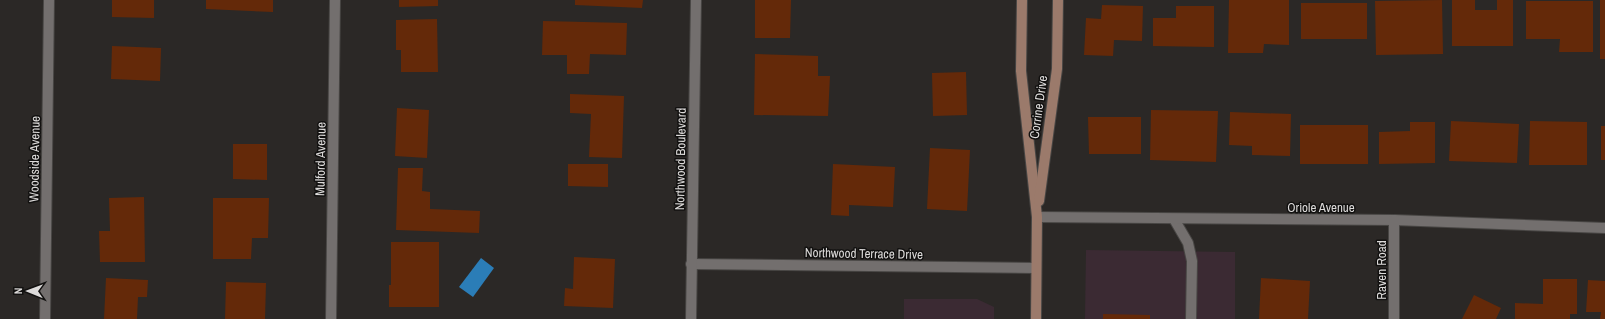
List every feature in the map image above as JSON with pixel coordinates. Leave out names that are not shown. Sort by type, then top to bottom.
[{"type":"street","name":"Woodside Avenue","points":[[45,319],[49,0]]},
{"type":"street","name":"Mulford Avenue","points":[[331,319],[335,0]]},
{"type":"street","name":"Northwood Boulevard","points":[[691,319],[696,0]]},
{"type":"street","name":"Corrine Drive","points":[[1022,0],[1021,71],[1037,217]]},
{"type":"street","name":"Corrine Drive","points":[[1036,319],[1037,217],[1057,69],[1058,0]]},
{"type":"street","name":"Oriole Avenue","points":[[1037,217],[1394,220],[1605,228]]},
{"type":"street","points":[[1174,219],[1188,243],[1193,272],[1191,319]]},
{"type":"street","name":"Raven Road","points":[[1394,220],[1394,319]]},
{"type":"street","name":"Northwood Terrace Drive","points":[[691,264],[1036,268]]},
{"type":"shaded area","points":[[1086,250],[1235,252],[1235,319],[1085,319]]},
{"type":"shaded area","points":[[904,299],[977,299],[994,307],[994,319],[904,319]]},
{"type":"water","points":[[481,258],[494,268],[473,297],[459,287]]},
{"type":"building","points":[[112,0],[154,0],[154,18],[112,17]]},
{"type":"building","points":[[206,0],[273,0],[273,12],[206,9]]},
{"type":"building","points":[[399,0],[438,0],[438,6],[399,7]]},
{"type":"building","points":[[575,0],[643,0],[642,8],[575,5]]},
{"type":"building","points":[[755,0],[791,0],[790,38],[755,38]]},
{"type":"building","points":[[1229,0],[1289,0],[1289,45],[1264,44],[1263,53],[1228,53]]},
{"type":"building","points":[[1442,0],[1443,54],[1376,55],[1375,1]]},
{"type":"building","points":[[1452,0],[1475,0],[1475,10],[1497,10],[1497,0],[1513,0],[1513,46],[1452,46]]},
{"type":"building","points":[[1600,0],[1605,0],[1605,59],[1600,59]]},
{"type":"building","points":[[1526,1],[1593,1],[1593,52],[1559,52],[1560,39],[1526,39]]},
{"type":"building","points":[[1301,3],[1367,3],[1367,39],[1301,39]]},
{"type":"building","points":[[1102,5],[1143,6],[1142,41],[1114,40],[1113,56],[1084,55],[1086,18],[1101,19]]},
{"type":"building","points":[[1176,6],[1214,6],[1214,47],[1153,46],[1153,18],[1176,18]]},
{"type":"building","points":[[437,19],[438,72],[401,72],[401,50],[396,50],[396,20]]},
{"type":"building","points":[[543,21],[627,23],[626,55],[590,54],[589,74],[567,74],[567,55],[542,55]]},
{"type":"building","points":[[112,46],[161,48],[160,81],[111,79]]},
{"type":"building","points":[[755,54],[818,56],[818,76],[830,76],[828,116],[754,115]]},
{"type":"building","points":[[966,72],[967,115],[933,116],[932,73]]},
{"type":"building","points":[[570,94],[624,96],[622,158],[589,157],[591,114],[570,113]]},
{"type":"building","points":[[397,108],[429,110],[427,158],[395,156]]},
{"type":"building","points":[[1151,110],[1218,111],[1216,162],[1150,160]]},
{"type":"building","points":[[1230,112],[1291,114],[1290,156],[1252,155],[1252,146],[1229,145]]},
{"type":"building","points":[[1088,117],[1141,117],[1141,154],[1089,154]]},
{"type":"building","points":[[1451,121],[1519,124],[1517,163],[1449,161]]},
{"type":"building","points":[[1530,121],[1587,122],[1587,165],[1529,165]]},
{"type":"building","points":[[1410,122],[1435,122],[1435,163],[1379,164],[1379,132],[1410,131]]},
{"type":"building","points":[[1300,125],[1368,125],[1368,164],[1300,164]]},
{"type":"building","points":[[1601,126],[1605,126],[1605,160],[1601,160]]},
{"type":"building","points":[[233,144],[267,144],[267,180],[233,179]]},
{"type":"building","points":[[930,148],[970,150],[967,211],[927,209]]},
{"type":"building","points":[[568,164],[608,164],[608,187],[568,186]]},
{"type":"building","points":[[833,164],[895,167],[893,207],[849,205],[849,216],[831,215]]},
{"type":"building","points":[[398,168],[423,168],[422,191],[430,192],[430,209],[480,211],[479,233],[396,230]]},
{"type":"building","points":[[144,197],[145,262],[100,262],[99,231],[110,231],[109,198]]},
{"type":"building","points":[[213,198],[269,198],[268,238],[252,238],[251,259],[213,259]]},
{"type":"building","points":[[391,242],[439,242],[439,307],[389,307],[389,285],[391,285]]},
{"type":"building","points":[[574,257],[615,259],[613,308],[564,306],[565,288],[573,289]]},
{"type":"building","points":[[106,278],[148,280],[147,297],[138,297],[137,319],[104,319]]},
{"type":"building","points":[[1261,278],[1310,281],[1308,319],[1259,319]]},
{"type":"building","points":[[1543,279],[1577,279],[1577,314],[1570,314],[1570,319],[1515,319],[1515,303],[1543,304]]},
{"type":"building","points":[[1588,280],[1605,281],[1605,319],[1600,319],[1601,312],[1586,312]]},
{"type":"building","points":[[226,282],[266,283],[265,319],[225,319]]},
{"type":"building","points":[[1474,295],[1501,308],[1496,319],[1462,319]]},
{"type":"building","points":[[1103,314],[1150,315],[1150,319],[1103,319]]}]
